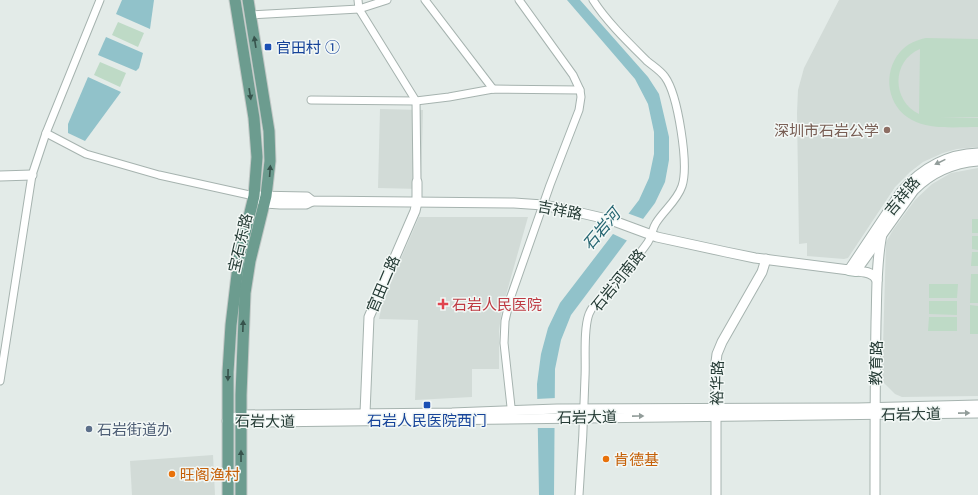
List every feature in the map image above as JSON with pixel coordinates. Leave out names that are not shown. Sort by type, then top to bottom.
[{"type":"main road","name":"宝石东路","points":[[228,495],[228,356],[233,302],[240,258],[254,196],[257,157],[256,131],[236,0]]},
{"type":"main road","name":"宝石东路","points":[[240,495],[245,293],[250,261],[266,200],[270,161],[269,131],[248,0]]},
{"type":"street","points":[[0,381],[32,175],[46,134],[100,0]]},
{"type":"street","points":[[358,0],[359,9],[416,101],[417,182]]},
{"type":"street","points":[[251,15],[359,9],[387,0]]},
{"type":"street","points":[[424,0],[493,89]]},
{"type":"street","points":[[512,415],[504,343],[505,321],[510,299],[580,103],[580,90],[573,75],[519,0]]},
{"type":"street","name":"石岩河南路","points":[[579,495],[587,326],[589,314],[597,302],[647,243],[655,224],[680,192],[684,174],[680,126],[674,97],[665,77],[628,40],[593,0]]},
{"type":"street","points":[[311,100],[416,101],[493,89],[580,90]]},
{"type":"street","points":[[46,134],[86,154],[159,175],[266,200]]},
{"type":"street","name":"吉祥路","points":[[852,270],[901,192],[910,182],[920,174],[944,160],[956,156],[978,153]]},
{"type":"street","name":"吉祥路","points":[[852,270],[882,234],[914,190],[923,181],[945,169],[959,164],[978,162]]},
{"type":"street","points":[[0,176],[32,175]]},
{"type":"street","name":"官田二路","points":[[365,413],[369,316],[414,212],[417,202],[417,182]]},
{"type":"street","name":"吉祥路","points":[[266,200],[306,204],[312,201],[514,203],[543,205],[617,222],[651,235],[712,249],[766,259],[852,270]]},
{"type":"street","name":"教育路","points":[[875,495],[877,280],[879,247],[882,234]]},
{"type":"street","name":"裕华路","points":[[716,495],[716,362],[719,348],[762,272],[766,259]]},
{"type":"street","points":[[852,270],[870,273],[876,277],[877,280]]},
{"type":"street","name":"石岩大道","points":[[875,411],[978,405]]},
{"type":"street","name":"石岩大道","points":[[241,418],[305,422],[534,414],[716,411],[875,411],[978,413]]},
{"type":"street","name":"石岩大道","points":[[228,421],[241,418],[365,413],[512,415]]},
{"type":"shaded area","name":"深圳市石岩公学","points":[[839,0],[978,0],[978,147],[957,149],[943,153],[923,162],[910,172],[895,187],[848,258],[844,259],[807,256],[807,243],[799,244],[798,90],[804,68]]},
{"type":"shaded area","points":[[380,109],[423,110],[421,189],[378,188]]},
{"type":"shaded area","points":[[978,168],[978,396],[902,397],[895,394],[882,381],[886,242],[915,200],[932,184],[951,173]]},
{"type":"shaded area","name":"石岩人民医院","points":[[419,217],[528,217],[502,309],[499,331],[499,369],[472,369],[472,397],[415,400],[418,320],[379,319],[383,300]]},
{"type":"shaded area","name":"旺阁渔村","points":[[213,455],[215,495],[132,495],[130,461]]},
{"type":"green space","points":[[118,22],[144,33],[138,47],[112,35]]},
{"type":"green space","points":[[922,39],[978,39],[978,117],[940,117],[978,118],[978,127],[935,127],[912,120],[897,107],[892,98],[889,79],[894,60],[903,49]],"holes":[[[920,49],[919,114],[910,108],[904,100],[898,81],[904,62]]]},
{"type":"green space","points":[[100,62],[126,73],[120,87],[94,75]]},
{"type":"green space","points":[[972,219],[978,219],[978,233],[972,233]]},
{"type":"green space","points":[[972,236],[978,236],[978,250],[972,249]]},
{"type":"green space","points":[[972,252],[978,252],[978,266],[971,266]]},
{"type":"green space","points":[[971,274],[978,274],[978,303],[970,303]]},
{"type":"green space","points":[[929,284],[958,284],[957,298],[929,298]]},
{"type":"green space","points":[[929,301],[957,301],[957,315],[929,314]]},
{"type":"green space","points":[[970,305],[978,306],[978,334],[970,334]]},
{"type":"green space","points":[[929,317],[957,317],[957,331],[928,331]]},
{"type":"water","points":[[122,0],[154,0],[150,29],[116,14]]},
{"type":"water","points":[[567,0],[580,0],[648,77],[659,94],[669,137],[669,160],[665,182],[655,203],[571,315],[561,340],[555,369],[554,495],[539,495],[537,384],[541,354],[548,328],[560,303],[639,200],[649,178],[654,154],[654,132],[648,104],[635,79]]},
{"type":"water","points":[[106,37],[143,53],[139,68],[136,71],[98,55]]},
{"type":"water","points":[[88,77],[121,92],[85,141],[68,133],[68,124]]},
{"type":"pier","points":[[627,213],[646,220],[630,242],[611,233]]},
{"type":"pier","points":[[556,398],[556,428],[536,428],[536,399]]},
{"type":"place","name":"官田村 ①","points":[[268,47]]},
{"type":"place","name":"深圳市石岩公学","points":[[887,130]]},
{"type":"place","name":"石岩人民医院","points":[[443,304]]},
{"type":"place","name":"石岩人民医院西门","points":[[427,405]]},
{"type":"place","name":"石岩街道办","points":[[89,429]]},
{"type":"place","name":"肯德基","points":[[606,459]]},
{"type":"place","name":"旺阁渔村","points":[[172,474]]},
{"type":"water label","name":"石岩河","points":[[601,229]]}]
